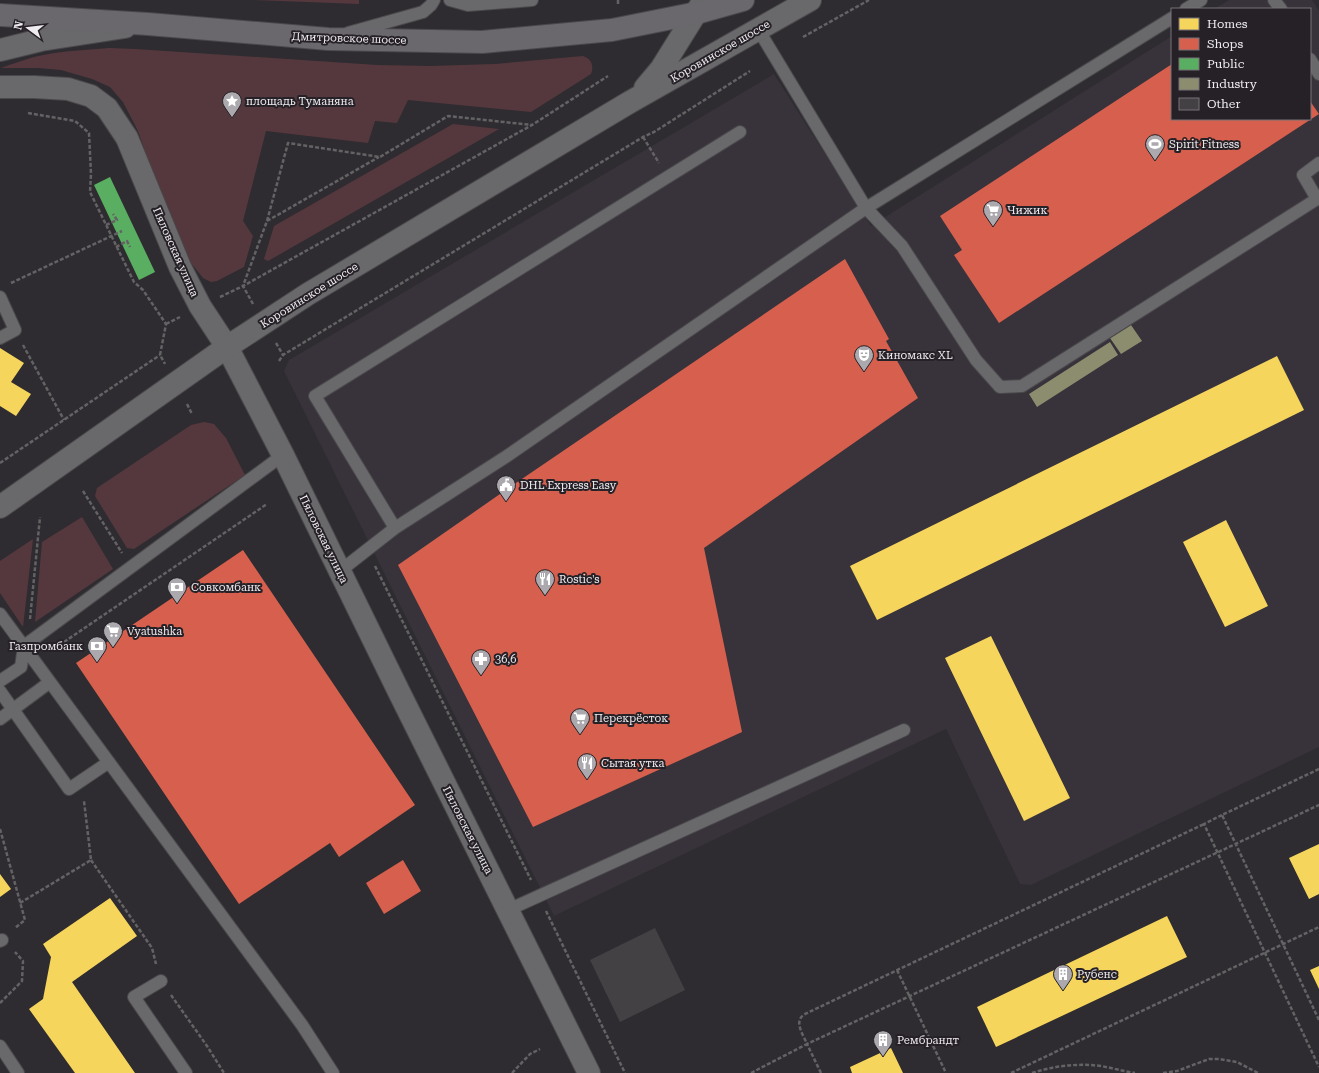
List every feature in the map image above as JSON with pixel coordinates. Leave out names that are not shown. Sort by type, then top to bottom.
[{"type":"main road","name":"Дмитровское шоссе","points":[[0,15],[148,24],[328,39],[482,42],[612,30],[700,6],[743,0]]},
{"type":"street","name":"Коровинское шоссе","points":[[0,507],[227,347],[308,294],[630,102],[810,0]]},
{"type":"street","name":"Коровинское шоссе","points":[[630,102],[646,87],[661,69],[700,6]]},
{"type":"street","points":[[0,50],[41,40],[148,24]]},
{"type":"street","name":"Пяловская улица","points":[[0,87],[34,86],[68,89],[91,96],[107,108],[127,138],[180,267],[200,306],[227,347],[283,455],[589,1073]]},
{"type":"lane","points":[[328,39],[423,12],[434,0]]},
{"type":"lane","points":[[450,0],[468,5],[532,0]]},
{"type":"lane","points":[[1188,8],[1200,0]]},
{"type":"lane","points":[[1274,0],[1280,8]]},
{"type":"lane","points":[[340,571],[395,528],[507,456],[866,208],[1171,19]]},
{"type":"lane","points":[[758,29],[866,208],[902,246],[976,360],[1000,386],[1022,386],[1317,199],[1303,175],[1319,164]]},
{"type":"lane","points":[[1311,61],[1319,74]]},
{"type":"lane","points":[[395,528],[315,396],[740,132]]},
{"type":"lane","points":[[0,297],[15,330],[0,338]]},
{"type":"lane","points":[[0,681],[20,667],[26,644],[283,455]]},
{"type":"lane","points":[[0,614],[26,644],[35,661],[50,682],[302,1025],[333,1073]]},
{"type":"lane","points":[[0,719],[50,682]]},
{"type":"lane","points":[[0,691],[69,789],[109,762]]},
{"type":"lane","points":[[508,910],[904,730]]},
{"type":"lane","points":[[161,981],[134,997],[186,1073]]},
{"type":"lane","points":[[0,1046],[18,1073]]},
{"type":"path","points":[[618,0],[618,5]]},
{"type":"path","points":[[803,38],[869,0]]},
{"type":"path","points":[[279,361],[283,355],[643,137],[654,132],[750,71]]},
{"type":"path","points":[[166,324],[200,306],[244,286],[532,125],[608,76]]},
{"type":"path","points":[[0,463],[160,355],[166,324],[143,290],[134,282],[90,192],[90,133],[75,121],[28,113]]},
{"type":"path","points":[[267,221],[380,157],[448,116],[532,125]]},
{"type":"path","points":[[643,137],[667,177]]},
{"type":"path","points":[[244,286],[267,221],[288,143],[380,157]]},
{"type":"path","points":[[106,225],[117,220],[113,214]]},
{"type":"path","points":[[7,285],[122,231]]},
{"type":"path","points":[[116,247],[127,241],[130,247]]},
{"type":"path","points":[[15,330],[64,420]]},
{"type":"path","points":[[83,490],[130,567]]},
{"type":"path","points":[[35,661],[267,504]]},
{"type":"path","points":[[26,644],[40,517]]},
{"type":"path","points":[[367,550],[539,895],[625,1073]]},
{"type":"path","points":[[821,1073],[799,1026],[799,1019],[801,1016],[1319,769]]},
{"type":"path","points":[[82,781],[90,860],[152,948],[161,981],[207,1046],[224,1073]]},
{"type":"path","points":[[751,1073],[807,1044],[1319,805]]},
{"type":"path","points":[[1222,815],[1319,1020]]},
{"type":"path","points":[[1204,824],[1319,1067]]},
{"type":"path","points":[[0,828],[25,920],[1,940],[23,961],[22,981],[0,1003]]},
{"type":"path","points":[[20,903],[90,860]]},
{"type":"path","points":[[1011,1073],[1319,927]]},
{"type":"path","points":[[898,970],[946,1073]]},
{"type":"path","points":[[514,1072],[530,1054],[540,1049]]},
{"type":"path","points":[[1163,1073],[1177,1071],[1209,1059],[1219,1059],[1237,1062],[1258,1073]]},
{"type":"path","points":[[1032,1073],[1057,1067],[1087,1065],[1101,1066],[1135,1073]]},
{"type":"shaded area","points":[[253,0],[359,0],[359,4]]},
{"type":"shaded area","points":[[1229,0],[1312,0],[1319,11],[1319,747],[1031,885],[1020,884],[946,729],[554,916],[284,371],[289,360],[774,74],[871,226],[1171,37],[1171,120],[1311,120],[1311,8],[1216,8]]},
{"type":"shaded area","points":[[109,48],[377,65],[430,66],[495,64],[583,56],[592,63],[592,68],[591,74],[531,112],[408,100],[397,123],[375,121],[368,143],[266,131],[243,221],[253,236],[244,267],[217,281],[211,282],[203,278],[191,263],[151,168],[138,131],[123,102],[110,87],[92,79],[61,70],[39,68],[1,68],[26,59],[53,53]]},
{"type":"shaded area","points":[[453,124],[499,129],[268,261],[264,259],[274,226]]},
{"type":"shaded area","points":[[204,422],[214,424],[226,438],[245,475],[134,549],[127,548],[95,496],[97,488],[191,425]]},
{"type":"shaded area","points":[[82,517],[113,569],[35,622],[42,542]]},
{"type":"shaded area","points":[[33,539],[23,627],[0,593],[0,561]]},
{"type":"building: Homes","points":[[0,348],[24,363],[11,382],[31,394],[16,416],[0,406]]},
{"type":"building: Homes","points":[[1277,356],[1304,410],[877,620],[850,566]]},
{"type":"building: Homes","points":[[1226,520],[1268,606],[1225,627],[1183,542]]},
{"type":"building: Homes","points":[[991,636],[1070,798],[1024,821],[945,658]]},
{"type":"building: Homes","points":[[1319,844],[1319,894],[1309,899],[1289,858]]},
{"type":"building: Homes","points":[[0,874],[11,889],[0,897]]},
{"type":"building: Homes","points":[[110,898],[137,936],[72,982],[135,1073],[75,1073],[29,1009],[43,999],[51,957],[43,944]]},
{"type":"building: Homes","name":"Рубенс","points":[[1167,916],[1187,957],[996,1047],[977,1007]]},
{"type":"building: Homes","points":[[1319,966],[1319,989],[1310,970]]},
{"type":"building: Homes","name":"Рембрандт","points":[[891,1048],[903,1073],[852,1073],[850,1067]]},
{"type":"building: Shops","points":[[1171,65],[1171,120],[1310,120],[999,323],[954,255],[962,250],[940,216]]},
{"type":"building: Shops","points":[[1311,102],[1319,114],[1311,119]]},
{"type":"building: Shops","points":[[845,259],[889,339],[886,341],[918,398],[704,548],[742,732],[533,827],[398,565]]},
{"type":"building: Shops","points":[[243,550],[415,805],[339,857],[330,843],[239,904],[76,663]]},
{"type":"building: Shops","points":[[403,860],[421,891],[384,914],[366,883]]},
{"type":"building: Public","points":[[110,177],[155,272],[139,280],[94,185]]},
{"type":"building: Industry","points":[[1131,325],[1142,341],[1121,354],[1110,338]]},
{"type":"building: Industry","points":[[1110,342],[1118,355],[1037,407],[1029,394]]},
{"type":"building: Other","points":[[655,928],[685,990],[620,1022],[590,960]]},
{"type":"place","name":"площадь Туманяна","points":[[232,118]]},
{"type":"place","name":"Spirit Fitness","points":[[1155,161]]},
{"type":"place","name":"Чижик","points":[[993,227]]},
{"type":"place","name":"Киномакс XL","points":[[864,372]]},
{"type":"place","name":"DHL Express Easy","points":[[506,502]]},
{"type":"place","name":"Rostic's","points":[[545,596]]},
{"type":"place","name":"Совкомбанк","points":[[177,604]]},
{"type":"place","name":"Vyatushka","points":[[113,648]]},
{"type":"place","name":"Газпромбанк","points":[[97,663]]},
{"type":"place","name":"36,6","points":[[481,676]]},
{"type":"place","name":"Перекрёсток","points":[[580,735]]},
{"type":"place","name":"Сытая утка","points":[[587,780]]},
{"type":"place","name":"Рубенс","points":[[1063,991]]},
{"type":"place","name":"Рембрандт","points":[[883,1057]]}]
